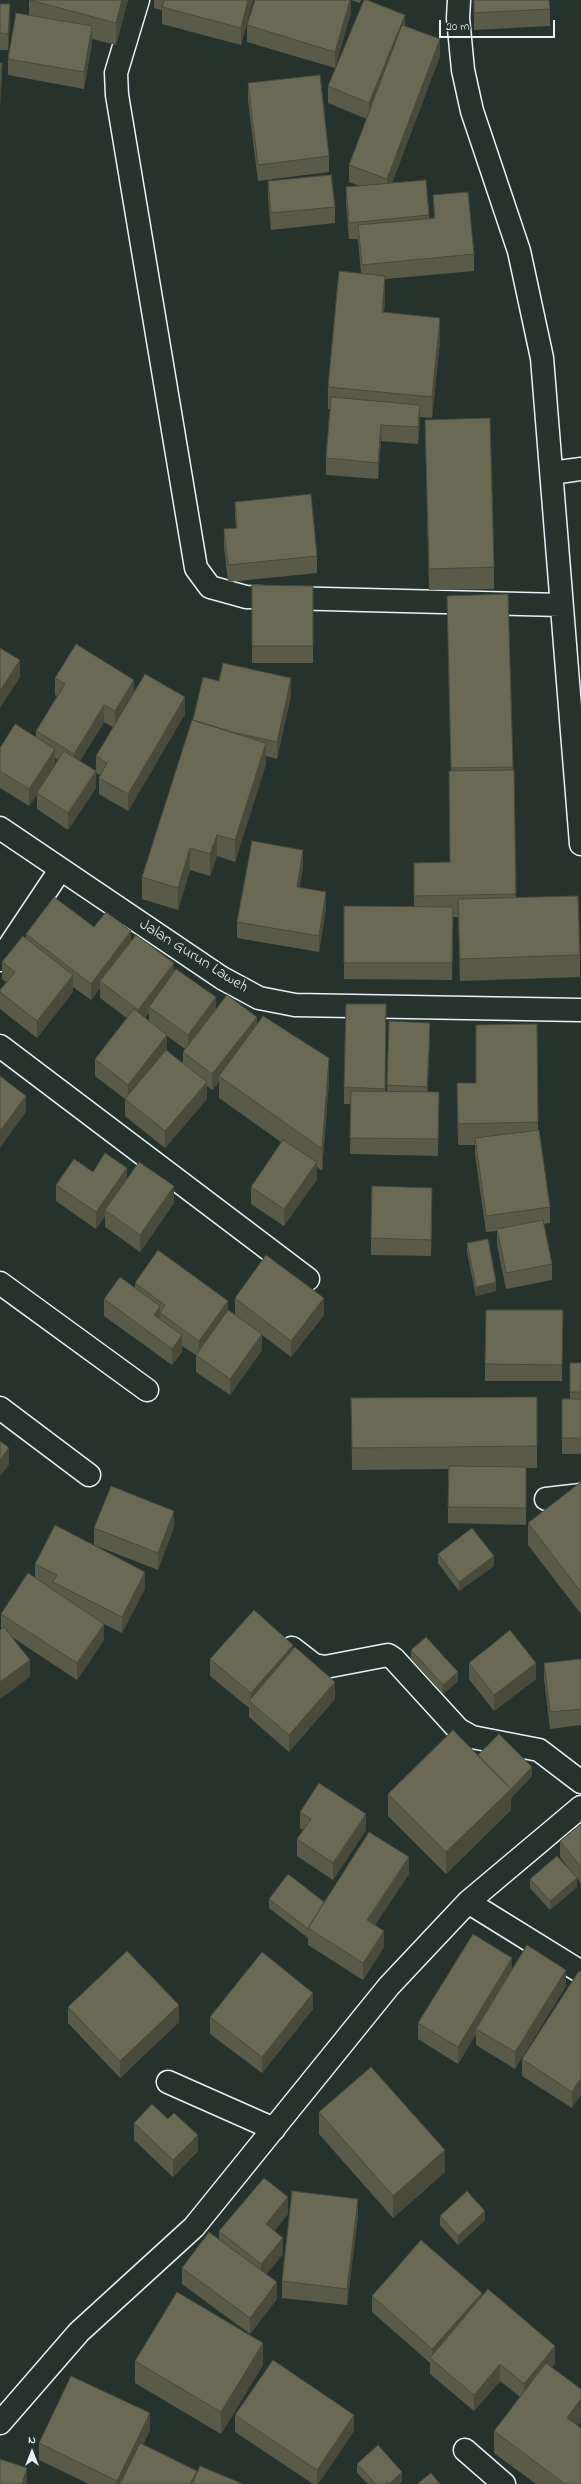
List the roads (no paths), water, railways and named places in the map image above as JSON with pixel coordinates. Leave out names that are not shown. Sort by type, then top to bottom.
[{"type":"street","points":[[138,0],[116,73],[117,95],[196,568],[210,587],[246,597],[560,605]]},
{"type":"street","points":[[459,0],[458,18],[463,70],[472,111],[519,251],[542,358],[552,473],[560,605],[581,844]]},
{"type":"street","points":[[552,473],[581,469]]},
{"type":"street","name":"Jalan Gurun Laweh","points":[[0,828],[60,870],[222,978],[259,998],[295,1005],[581,1010]]},
{"type":"street","points":[[0,960],[60,870]]},
{"type":"street","points":[[0,1046],[308,1279]]},
{"type":"street","points":[[0,1283],[147,1390]]},
{"type":"street","points":[[0,1408],[89,1475]]},
{"type":"street","points":[[546,1499],[581,1495]]},
{"type":"street","points":[[280,1640],[314,1665],[325,1667],[388,1655],[394,1659],[458,1729],[472,1737],[539,1750],[581,1782]]},
{"type":"street","points":[[0,2423],[79,2332],[194,2227],[389,1986],[468,1902],[581,1807]]},
{"type":"street","points":[[468,1902],[581,1972]]},
{"type":"street","points":[[168,2082],[274,2130]]},
{"type":"street","points":[[465,2450],[504,2484]]}]
